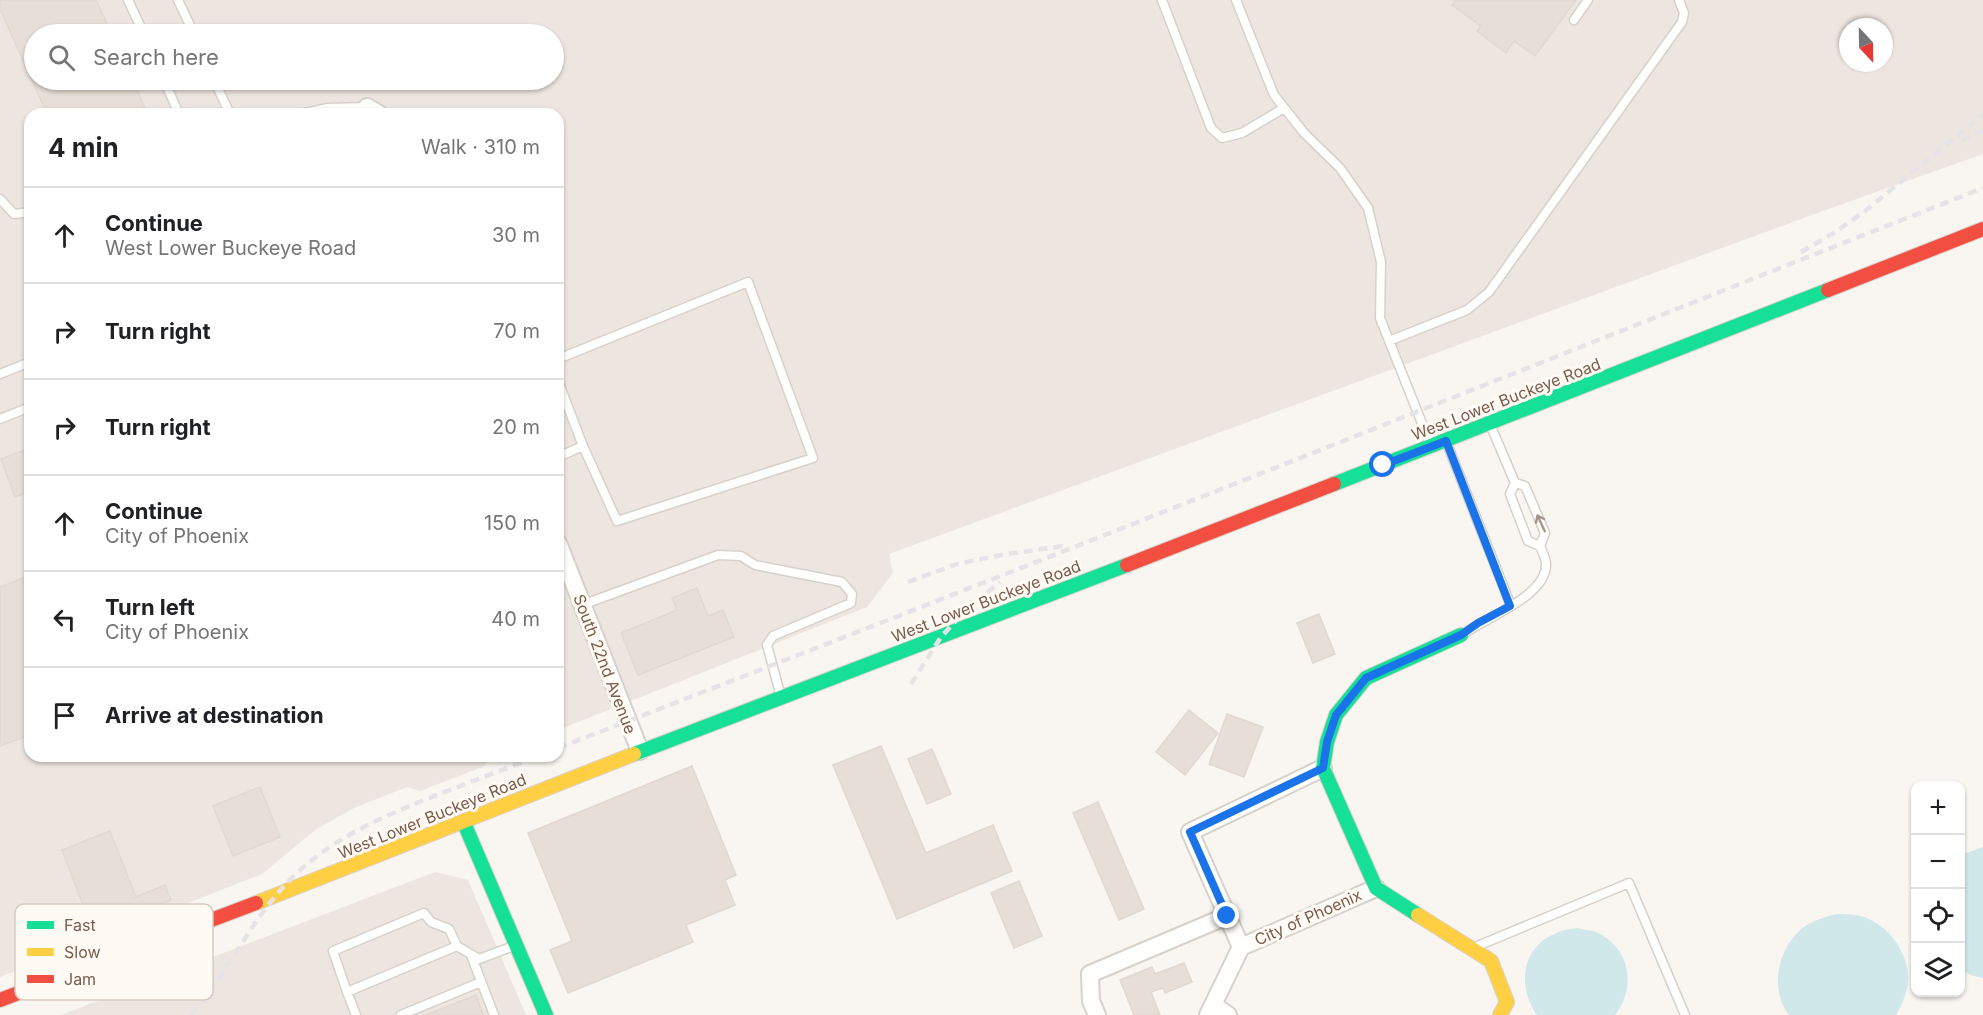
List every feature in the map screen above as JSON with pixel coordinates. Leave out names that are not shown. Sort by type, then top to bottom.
[{"type":"main road","name":"West Lower Buckeye Road","points":[[213,919],[464,823],[640,751],[952,633],[1490,424],[1983,229]]},
{"type":"main road","points":[[1323,768],[1327,742],[1336,715],[1366,678],[1461,635]]},
{"type":"main road","name":"City of Phoenix","points":[[1323,768],[1376,888],[1491,961],[1507,1002],[1500,1015]]},
{"type":"main road","points":[[464,823],[546,1015]]},
{"type":"main road","name":"West Lower Buckeye Road","points":[[0,1000],[15,994]]},
{"type":"street","name":"South 22nd Avenue","points":[[564,558],[640,751]]},
{"type":"street","name":"City of Phoenix","points":[[1241,947],[1190,832],[1323,768]]},
{"type":"street","name":"City of Phoenix","points":[[1228,1015],[1211,1010],[1241,947],[1376,888]]},
{"type":"street","points":[[1097,1015],[1091,1001],[1090,974],[1227,916]]},
{"type":"lane","points":[[128,0],[139,24]]},
{"type":"lane","points":[[178,0],[189,24]]},
{"type":"lane","points":[[1162,0],[1211,128],[1216,133],[1222,138],[1242,133],[1284,108]]},
{"type":"lane","points":[[1236,0],[1274,95],[1305,134],[1340,168],[1368,208],[1381,262],[1380,318],[1431,446]]},
{"type":"lane","points":[[1574,20],[1588,0]]},
{"type":"lane","points":[[1389,341],[1467,310],[1489,292],[1682,22],[1684,13],[1679,0]]},
{"type":"lane","points":[[168,90],[176,108]]},
{"type":"lane","points":[[219,90],[227,108]]},
{"type":"lane","points":[[0,199],[14,214],[24,213]]},
{"type":"lane","points":[[564,357],[748,282],[813,458],[617,521],[564,396]]},
{"type":"lane","points":[[0,374],[24,364]]},
{"type":"lane","points":[[0,419],[24,409]]},
{"type":"lane","points":[[1490,424],[1515,483],[1510,494],[1528,541],[1540,546]]},
{"type":"lane","points":[[1446,441],[1510,606]]},
{"type":"lane","points":[[564,454],[584,446]]},
{"type":"lane","points":[[1461,635],[1510,606],[1542,580],[1546,564],[1540,546],[1545,533],[1525,486],[1515,483]]},
{"type":"lane","points":[[582,605],[718,555],[741,556],[755,565],[842,582],[852,594],[851,603],[773,636],[766,645],[781,697]]},
{"type":"lane","points":[[1471,949],[1629,883],[1684,1015]]},
{"type":"lane","points":[[356,1015],[333,951],[424,913],[431,922],[449,929],[457,946],[479,959],[517,945]]},
{"type":"lane","points":[[347,992],[457,946]]},
{"type":"lane","points":[[471,956],[494,1015]]},
{"type":"lane","points":[[400,1015],[481,982]]},
{"type":"shaded area","points":[[0,0],[1983,0],[1983,154],[889,554],[893,573],[867,607],[564,728],[564,108],[24,108],[24,762],[486,762],[485,766],[420,791],[407,787],[354,808],[315,830],[262,874],[186,904],[15,904],[15,971],[0,977]]},
{"type":"shaded area","points":[[435,872],[468,880],[526,1015],[61,1015],[100,1000],[213,1000],[213,957]]},
{"type":"water","points":[[1983,847],[1983,978],[1965,972],[1966,853]]},
{"type":"water","points":[[1836,914],[1855,915],[1875,922],[1884,928],[1898,945],[1906,965],[1908,985],[1896,1015],[1789,1015],[1783,1005],[1779,995],[1778,972],[1785,950],[1798,932],[1806,926]]},
{"type":"water","points":[[1578,928],[1596,932],[1607,939],[1623,957],[1628,980],[1622,1004],[1615,1015],[1537,1015],[1526,991],[1526,967],[1530,956],[1547,938],[1564,930]]},
{"type":"building","points":[[0,0],[96,0],[107,24],[24,24],[24,63],[0,9]]},
{"type":"building","points":[[1455,0],[1576,0],[1535,56],[1514,41],[1506,53],[1477,31],[1481,26],[1452,5]]},
{"type":"building","points":[[36,90],[137,90],[145,108],[44,108]]},
{"type":"building","points":[[24,450],[24,494],[15,497],[1,459]]},
{"type":"building","points":[[24,577],[24,737],[0,746],[0,587]]},
{"type":"building","points":[[697,588],[708,616],[723,610],[734,637],[638,675],[621,633],[677,610],[672,598]]},
{"type":"building","points":[[1319,614],[1335,654],[1313,663],[1297,623]]},
{"type":"building","points":[[1189,710],[1218,733],[1185,775],[1156,752]]},
{"type":"building","points":[[1227,714],[1263,727],[1244,777],[1209,764]]},
{"type":"building","points":[[881,746],[926,853],[993,825],[1012,871],[897,919],[833,765]]},
{"type":"building","points":[[932,749],[951,794],[927,804],[908,759]]},
{"type":"building","points":[[692,766],[736,875],[725,880],[735,905],[686,925],[693,942],[568,993],[550,950],[572,941],[528,833]]},
{"type":"building","points":[[260,787],[280,837],[233,856],[213,806]]},
{"type":"building","points":[[1098,802],[1144,909],[1119,920],[1073,813]]},
{"type":"building","points":[[110,831],[136,897],[165,885],[171,900],[161,904],[83,904],[62,850]]},
{"type":"building","points":[[1019,881],[1042,936],[1014,948],[991,893]]},
{"type":"building","points":[[1184,963],[1192,982],[1165,993],[1163,988],[1151,992],[1160,1015],[1134,1015],[1120,980],[1152,967],[1155,974]]},
{"type":"building","points":[[476,995],[483,1015],[426,1015]]},
{"type":"railway","points":[[1801,252],[1834,233],[1865,211],[1983,115]]},
{"type":"railway","points":[[1962,141],[1983,130]]},
{"type":"railway","points":[[564,746],[1093,540],[1983,188]]},
{"type":"railway","points":[[908,582],[957,564],[1063,546]]},
{"type":"railway","points":[[911,684],[941,637],[962,614],[1000,582]]},
{"type":"railway","points":[[213,987],[274,898],[303,867],[320,854],[337,842],[393,813],[522,762]]},
{"type":"railway","points":[[191,1015],[203,1000]]},
{"type":"traffic: fast","points":[[1334,484],[1828,290]]},
{"type":"traffic: fast","points":[[634,754],[1127,565]]},
{"type":"traffic: fast","points":[[1418,915],[1376,888],[1323,768],[1327,742],[1336,715],[1366,678],[1461,635]]},
{"type":"traffic: fast","points":[[464,823],[546,1015]]},
{"type":"traffic: slow","points":[[256,903],[634,754]]},
{"type":"traffic: slow","points":[[1418,915],[1491,961],[1507,1002],[1500,1015]]},
{"type":"traffic: jam","points":[[1828,290],[1983,229]]},
{"type":"traffic: jam","points":[[1127,565],[1334,484]]},
{"type":"traffic: jam","points":[[213,919],[256,903]]},
{"type":"traffic: jam","points":[[0,1000],[15,994]]},
{"type":"route","points":[[1227,916],[1190,832],[1323,768],[1327,742],[1336,715],[1366,678],[1461,635],[1510,606],[1446,441],[1383,465]]}]
